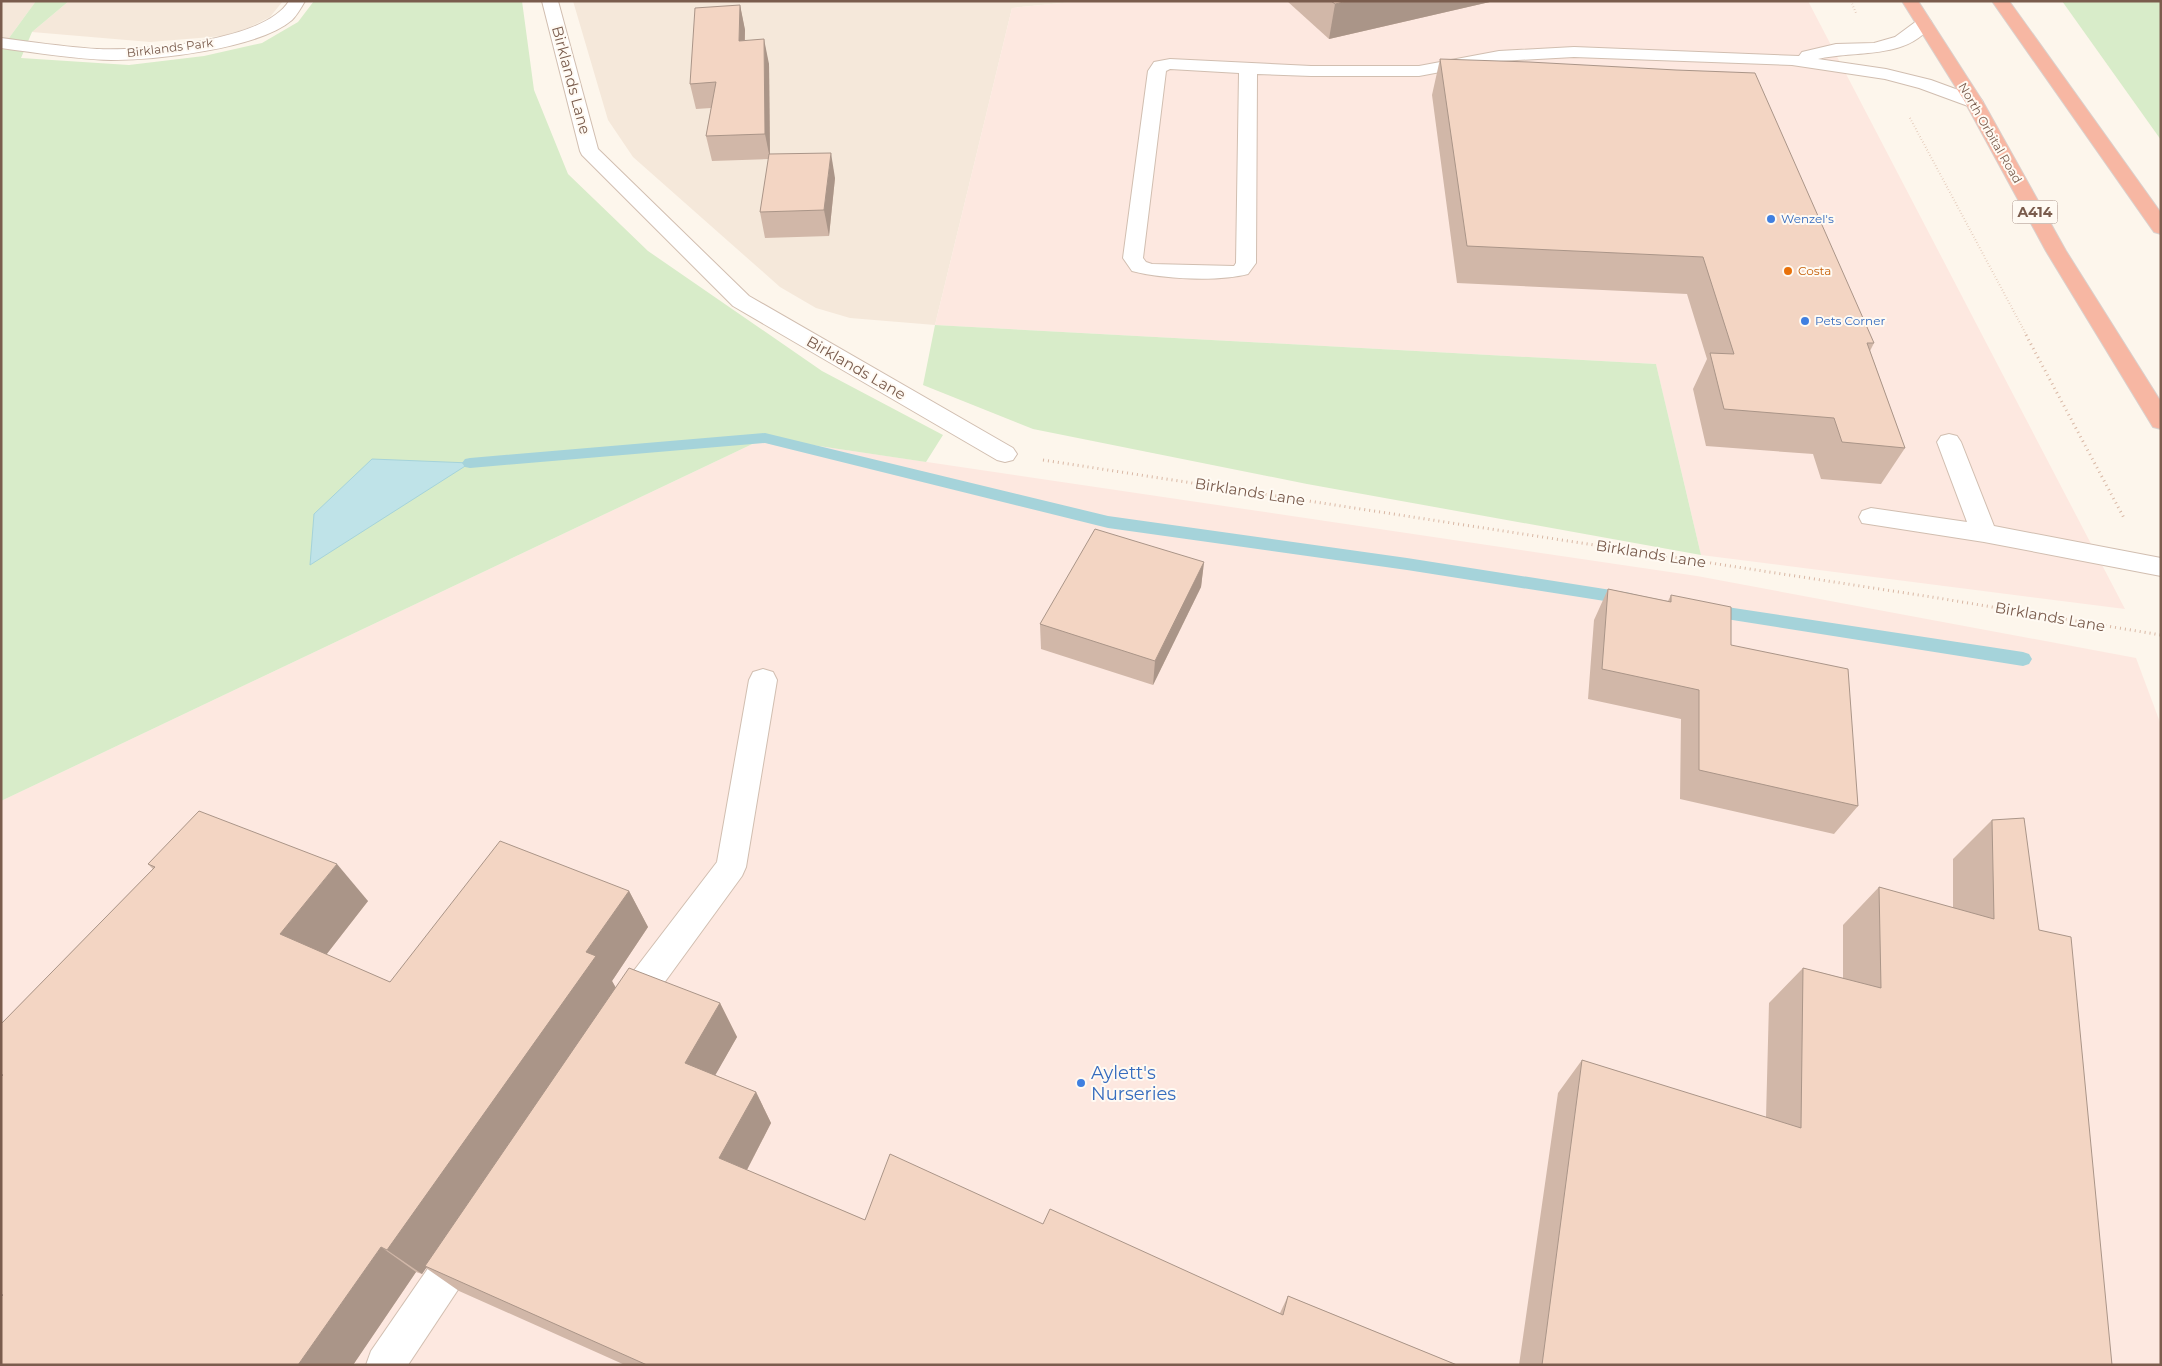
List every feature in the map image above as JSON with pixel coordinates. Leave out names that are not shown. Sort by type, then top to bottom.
[{"type":"highway","name":"North Orbital Road","points":[[1910,1],[1974,102],[2056,251],[2161,421]]},
{"type":"highway","points":[[2000,1],[2161,228]]},
{"type":"street","name":"Birklands Park","points":[[1,43],[74,52],[126,54],[214,43],[241,37],[267,27],[285,17],[297,1]]},
{"type":"street","name":"Birklands Lane","points":[[550,1],[589,152],[741,301],[1006,454]]},
{"type":"street","points":[[1792,60],[1836,49],[1874,48],[1901,40],[1924,24]]},
{"type":"street","points":[[1248,69],[1246,263],[1241,270],[1233,272],[1152,270],[1139,267],[1133,258],[1157,71],[1160,66],[1170,64],[1248,69],[1419,71],[1499,56],[1574,52],[1792,60],[1886,74],[1925,84],[1974,102]]},
{"type":"street","points":[[1949,442],[1984,533]]},
{"type":"street","points":[[1871,517],[1984,533],[2155,566]]},
{"type":"street","points":[[612,1030],[645,980],[731,867],[763,680]]},
{"type":"street","points":[[385,1365],[479,1226]]},
{"type":"path","points":[[1850,1],[1874,48]]},
{"type":"path","points":[[1886,74],[2155,566]]},
{"type":"path","name":"Birklands Lane","points":[[1006,454],[1938,598],[2161,635]]},
{"type":"shaded area","points":[[1,1],[36,1],[1,49]]},
{"type":"shaded area","points":[[69,1],[283,1],[270,17],[248,28],[223,36],[150,42],[32,32]]},
{"type":"shaded area","points":[[573,1],[1082,1],[1012,8],[935,325],[850,318],[816,308],[780,287],[633,157],[608,120]]},
{"type":"shaded area","points":[[1082,1],[1808,1],[2125,609],[1701,555],[1656,364],[935,325],[1012,8]]},
{"type":"shaded area","name":"Aylett's Nurseries","points":[[765,438],[1697,576],[2136,658],[2161,725],[2161,1365],[1,1365],[1,801]]},
{"type":"green space","points":[[36,1],[69,1],[32,32],[21,58],[129,65],[204,56],[262,43],[298,22],[314,1],[522,1],[534,90],[568,174],[648,251],[822,371],[943,435],[926,462],[765,438],[1,801],[1,49]]},
{"type":"green space","points":[[2062,1],[2161,1],[2161,140]]},
{"type":"green space","points":[[935,325],[1656,364],[1701,555],[1307,484],[1033,429],[923,385]]},
{"type":"water","points":[[372,459],[470,463],[310,565],[314,514]]},
{"type":"building","points":[[1331,1],[1348,1],[1335,4]]},
{"type":"building","points":[[740,5],[739,41],[764,39],[765,134],[706,136],[716,82],[690,84],[695,8]]},
{"type":"building","points":[[1440,59],[1755,73],[1874,343],[1867,343],[1905,448],[1842,442],[1834,418],[1724,409],[1710,353],[1734,354],[1703,257],[1467,246]]},
{"type":"building","points":[[831,153],[824,210],[760,212],[769,154]]},
{"type":"building","points":[[1095,529],[1204,562],[1155,661],[1040,624]]},
{"type":"building","points":[[1608,589],[1671,602],[1671,595],[1731,607],[1731,645],[1848,669],[1858,806],[1699,770],[1699,690],[1602,669]]},
{"type":"building","points":[[199,811],[337,864],[280,934],[390,982],[500,841],[629,891],[586,952],[596,956],[387,1250],[381,1247],[298,1365],[1,1365],[1,1297],[3,1295],[1,1294],[1,1077],[3,1075],[1,1074],[1,1024],[155,867],[148,864]]},
{"type":"building","points":[[2024,818],[2039,930],[2071,937],[2112,1365],[1542,1365],[1582,1060],[1801,1128],[1803,968],[1881,988],[1879,887],[1994,919],[1992,820]]},
{"type":"building","points":[[629,968],[720,1003],[685,1063],[756,1092],[719,1158],[865,1220],[890,1154],[1043,1224],[1050,1209],[1283,1315],[1288,1296],[1457,1365],[647,1365],[425,1266]]},
{"type":"waterway","points":[[470,463],[765,438],[1108,522],[1407,564],[1630,599]]},
{"type":"waterway","points":[[1707,610],[2023,659]]},
{"type":"place","name":"Wenzel's","points":[[1771,219]]},
{"type":"place","name":"Costa","points":[[1788,271]]},
{"type":"place","name":"Pets Corner","points":[[1805,321]]},
{"type":"place","name":"Aylett's Nurseries","points":[[1081,1083]]}]
